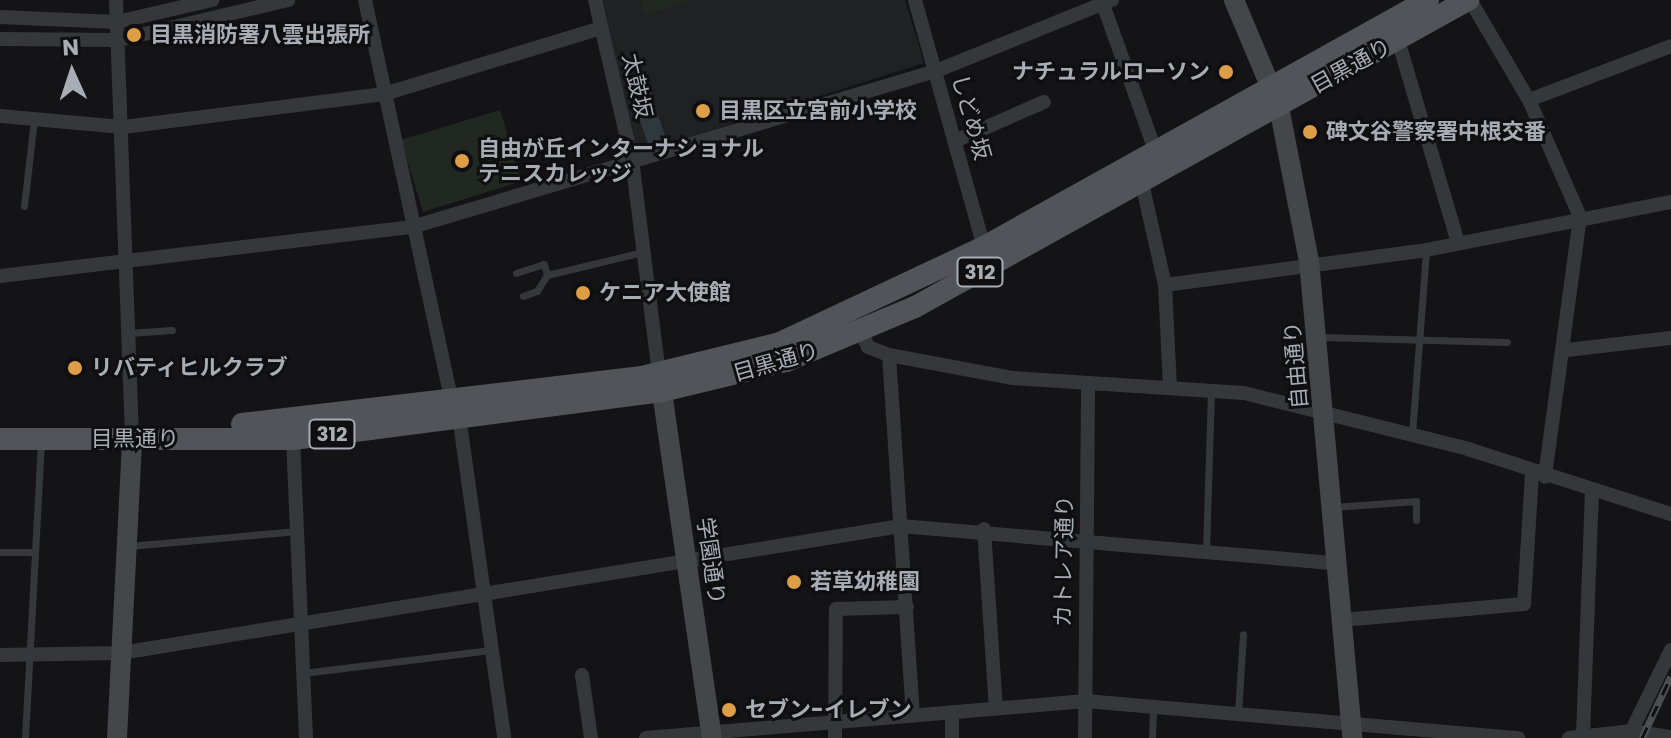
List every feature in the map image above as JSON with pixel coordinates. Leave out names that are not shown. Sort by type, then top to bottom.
[{"type":"main road","name":"自由通り","points":[[1234,0],[1274,97],[1309,261],[1352,731]]},
{"type":"main road","name":"目黒通り","points":[[0,439],[282,424],[456,408],[661,382],[786,361],[862,333],[1142,183],[1428,0]]},
{"type":"main road","name":"目黒通り","points":[[661,382],[805,334],[984,247],[1156,153],[1398,40],[1469,0]]},
{"type":"main road","name":"学園通り","points":[[661,382],[711,735]]},
{"type":"main road","name":"目黒通り","points":[[0,425],[293,439],[456,408]]},
{"type":"main road","points":[[117,738],[133,432]]},
{"type":"street","points":[[116,0],[133,432]]},
{"type":"street","points":[[0,17],[117,22],[212,0]]},
{"type":"street","points":[[0,39],[119,40],[288,0]]},
{"type":"street","points":[[365,0],[412,227],[456,408],[504,738]]},
{"type":"street","name":"太鼓坂","points":[[595,0],[632,160],[661,382]]},
{"type":"street","name":"しどめ坂","points":[[915,0],[984,247]]},
{"type":"street","points":[[1342,620],[1524,604],[1538,475],[1567,350],[1580,217],[1529,100],[1469,0]]},
{"type":"street","points":[[0,276],[412,227],[936,71],[1107,2],[1156,153]]},
{"type":"street","points":[[0,116],[123,127],[384,94],[601,28]]},
{"type":"street","points":[[1398,40],[1458,243]]},
{"type":"street","points":[[1529,100],[1671,46]]},
{"type":"street","points":[[955,141],[1044,102]]},
{"type":"street","points":[[1142,183],[1165,285],[1170,388]]},
{"type":"street","points":[[1165,285],[1309,261],[1426,250],[1580,217],[1671,202]]},
{"type":"street","points":[[862,333],[868,347],[889,355],[1088,385],[1211,389],[1324,412],[1412,434],[1592,494],[1671,514]]},
{"type":"street","points":[[1567,350],[1671,338]]},
{"type":"street","points":[[889,355],[913,715]]},
{"type":"street","name":"カトレア通り","points":[[1085,738],[1088,385]]},
{"type":"street","points":[[293,439],[306,738]]},
{"type":"street","points":[[1592,494],[1576,737],[1671,737]]},
{"type":"street","points":[[0,655],[121,653],[484,598],[901,526],[984,529],[1337,563]]},
{"type":"street","points":[[984,529],[996,709]]},
{"type":"street","points":[[835,731],[836,609],[907,607]]},
{"type":"street","points":[[1629,735],[1671,650]]},
{"type":"street","points":[[582,675],[591,738]]},
{"type":"street","points":[[646,738],[835,731],[913,715],[1085,701],[1238,713],[1352,731],[1518,738]]},
{"type":"street","points":[[952,712],[952,738]]},
{"type":"lane","points":[[24,206],[34,119]]},
{"type":"lane","points":[[1412,434],[1426,250]]},
{"type":"lane","points":[[523,296],[537,291],[547,275],[645,251]]},
{"type":"lane","points":[[516,273],[544,264],[547,275]]},
{"type":"lane","points":[[623,298],[651,297]]},
{"type":"lane","points":[[129,333],[172,330]]},
{"type":"lane","points":[[1317,337],[1507,342]]},
{"type":"lane","points":[[1206,550],[1211,389]]},
{"type":"lane","points":[[25,738],[27,654],[41,439]]},
{"type":"lane","points":[[1332,507],[1416,501],[1416,520]]},
{"type":"lane","points":[[127,546],[297,531]]},
{"type":"lane","points":[[0,552],[34,552]]},
{"type":"lane","points":[[1238,713],[1243,634]]},
{"type":"lane","points":[[303,673],[491,650]]},
{"type":"lane","points":[[1152,738],[1153,706]]},
{"type":"shaded area","name":"目黒区立宮前小学校","points":[[601,0],[905,0],[924,63],[636,154]]},
{"type":"shaded area","points":[[640,0],[694,0],[645,15]]},
{"type":"shaded area","points":[[649,89],[666,138],[648,144],[631,95]]},
{"type":"shaded area","name":"自由が丘インターナショナル テニスカレッジ","points":[[500,110],[522,181],[423,212],[401,140]]},
{"type":"railway","points":[[1642,738],[1671,676]]},
{"type":"place","name":"目黒消防署八雲出張所","points":[[134,35]]},
{"type":"place","name":"ナチュラルローソン","points":[[1226,72]]},
{"type":"place","name":"目黒区立宮前小学校","points":[[703,111]]},
{"type":"place","name":"碑文谷警察署中根交番","points":[[1310,132]]},
{"type":"place","name":"自由が丘インターナショナル テニスカレッジ","points":[[462,161]]},
{"type":"place","name":"ケニア大使館","points":[[583,293]]},
{"type":"place","name":"リバティヒルクラブ","points":[[75,368]]},
{"type":"place","name":"若草幼稚園","points":[[794,582]]},
{"type":"place","name":"セブン-イレブン","points":[[729,710]]}]
